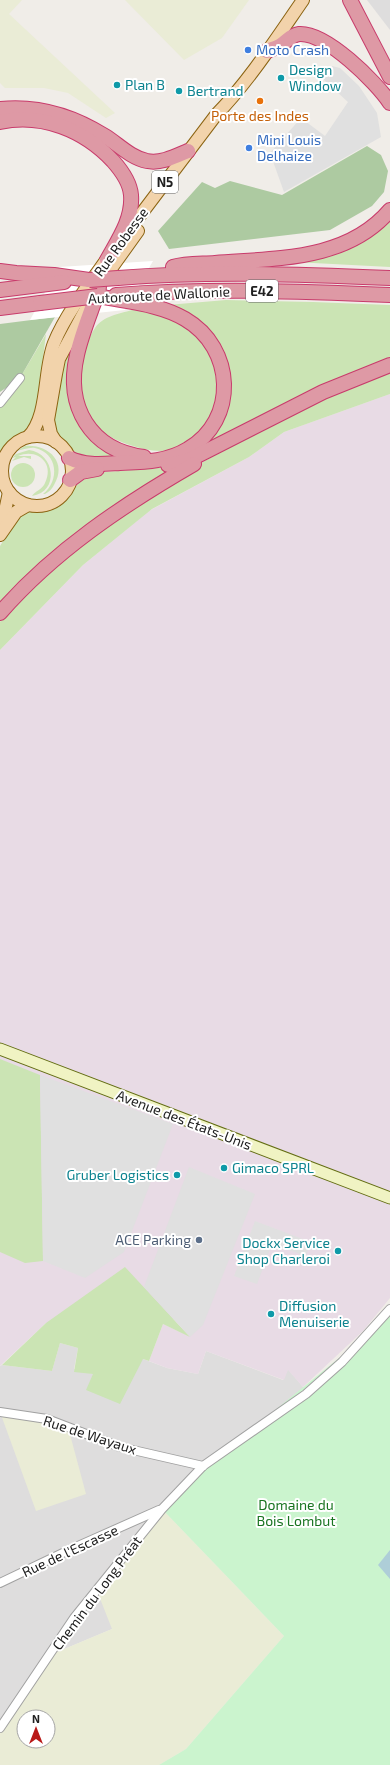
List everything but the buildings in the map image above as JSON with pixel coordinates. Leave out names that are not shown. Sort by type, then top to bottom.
[{"type":"highway","points":[[350,0],[390,77]]},
{"type":"highway","points":[[267,51],[281,45],[289,38],[297,34],[309,34],[325,42],[365,73],[382,91],[390,103]]},
{"type":"highway","points":[[0,109],[34,109],[56,113],[80,122],[105,136],[133,155],[146,161],[165,160],[188,151]]},
{"type":"highway","points":[[0,122],[16,119],[30,119],[54,124],[73,131],[94,143],[119,167],[129,183],[131,206],[129,218],[107,260]]},
{"type":"highway","points":[[144,276],[176,266],[295,256],[337,247],[369,230],[390,210]]},
{"type":"highway","points":[[0,271],[95,287],[132,298],[164,310],[185,319],[198,328],[210,340],[220,359],[224,388],[222,402],[217,418],[201,439],[187,450],[150,461],[93,464],[80,463],[69,458]]},
{"type":"highway","name":"Autoroute de Wallonie","points":[[0,308],[40,303],[95,287],[144,276],[310,274],[390,278]]},
{"type":"highway","points":[[0,290],[52,279]]},
{"type":"highway","points":[[95,287],[76,356],[74,381],[79,410],[89,429],[109,446],[135,455],[164,458]]},
{"type":"highway","name":"Autoroute de Wallonie","points":[[132,298],[223,291],[308,291],[390,296]]},
{"type":"highway","points":[[70,480],[87,470],[172,464],[187,461],[323,392],[364,374],[390,365]]},
{"type":"highway","points":[[0,613],[20,591],[79,539],[156,486],[214,452],[220,444]]},
{"type":"main road","name":"Rue Robesse","points":[[28,437],[40,419],[46,374],[56,339],[71,312],[107,260],[188,151],[225,106],[304,0]]},
{"type":"main road","name":"Rue Robesse","points":[[56,442],[51,434],[48,420],[59,359],[95,287],[221,118],[225,106]]},
{"type":"main road","points":[[28,437],[48,437],[56,442]]},
{"type":"main road","name":"N5","points":[[9,492],[2,474],[2,460],[14,444],[28,437]]},
{"type":"main road","name":"N5","points":[[56,442],[66,452],[69,458]]},
{"type":"main road","points":[[9,492],[14,498],[28,505],[42,505],[54,501],[62,495],[70,480],[71,465],[69,458]]},
{"type":"main road","points":[[0,521],[5,511],[9,492]]},
{"type":"main road","points":[[0,534],[16,512],[28,505]]},
{"type":"street","points":[[0,403],[20,378]]},
{"type":"street","name":"Avenue des États-Unis","points":[[0,1049],[390,1198]]},
{"type":"street","name":"Chemin du Long Préat","points":[[0,1728],[74,1618],[162,1509],[203,1466],[284,1411],[306,1394],[342,1362],[390,1309]]},
{"type":"street","name":"Rue de Wayaux","points":[[0,1412],[47,1419],[120,1447],[203,1466]]},
{"type":"street","name":"Rue de l'Escasse","points":[[0,1583],[69,1550],[162,1509]]},
{"type":"shaded area","points":[[367,0],[390,0],[390,30]]},
{"type":"shaded area","points":[[332,66],[340,68],[359,86],[377,113],[381,137],[284,192],[270,153],[301,118],[325,136],[348,102],[323,79]]},
{"type":"shaded area","points":[[390,394],[390,1298],[363,1331],[303,1387],[288,1370],[284,1380],[206,1351],[198,1374],[167,1368],[149,1361],[163,1324],[189,1336],[174,1319],[46,1323],[0,1366],[0,650],[83,565],[149,511],[249,457],[284,432]]},
{"type":"shaded area","points":[[40,1075],[173,1124],[124,1252],[85,1278],[43,1261]]},
{"type":"shaded area","name":"ACE Parking","points":[[189,1167],[255,1194],[203,1325],[190,1337],[144,1287]]},
{"type":"shaded area","points":[[255,1221],[311,1242],[306,1256],[272,1244],[257,1284],[234,1276]]},
{"type":"shaded area","points":[[60,1343],[78,1348],[74,1369],[93,1374],[143,1359],[167,1368],[198,1374],[206,1351],[283,1380],[288,1369],[303,1387],[306,1394],[167,1504],[112,1629],[50,1655],[0,1730],[0,1412],[68,1427],[147,1451],[46,1416],[0,1409],[0,1366],[52,1371]]},
{"type":"green space","points":[[0,0],[22,0],[9,14],[115,113],[106,118],[68,93],[44,88],[5,88],[0,83]]},
{"type":"green space","points":[[125,0],[249,0],[222,38],[184,60]]},
{"type":"green space","points":[[367,146],[381,155],[388,171],[384,192],[372,206],[330,230],[169,249],[158,231],[202,182],[215,188],[230,181],[282,195]]},
{"type":"green space","points":[[390,220],[390,267],[294,262],[333,253],[358,244],[380,230]]},
{"type":"green space","points":[[226,300],[390,305],[390,362],[198,453],[210,437],[226,361],[167,305]]},
{"type":"green space","points":[[132,310],[152,313],[172,319],[198,334],[205,342],[210,352],[220,378],[215,406],[211,416],[199,434],[181,445],[165,451],[144,449],[124,443],[106,434],[93,423],[87,414],[83,402],[81,376],[85,349],[90,337],[98,324],[102,321],[112,316]]},
{"type":"green space","points":[[55,317],[20,378],[0,392],[0,324]]},
{"type":"green space","points":[[46,334],[34,430],[18,437],[0,452],[0,403],[20,378]]},
{"type":"green space","points":[[78,334],[82,417],[135,455],[81,463],[53,428],[52,393],[59,359]]},
{"type":"green space","points":[[390,373],[390,394],[284,432],[249,457],[152,509],[83,565],[0,650],[0,622],[2,618],[56,565],[102,529],[198,465],[240,440],[337,393]]},
{"type":"green space","points":[[25,446],[33,446],[48,451],[57,462],[59,469],[58,477],[52,488],[45,494],[43,494],[52,482],[54,475],[52,461],[43,451],[35,448],[17,451]]},
{"type":"green space","points":[[29,450],[38,453],[44,458],[49,465],[51,473],[47,488],[41,493],[32,496],[43,487],[48,469],[42,459],[32,454],[18,456],[31,456],[31,459],[24,457],[12,461],[16,457],[12,458],[16,454]]},
{"type":"green space","points":[[192,461],[134,493],[65,541],[23,580],[0,608],[0,546],[18,517],[30,511],[45,510],[57,506],[64,499],[74,484],[86,475],[93,473],[170,467]]},
{"type":"green space","points":[[23,463],[31,467],[35,475],[31,483],[23,487],[15,483],[11,475],[15,467]]},
{"type":"green space","points":[[0,1059],[40,1075],[43,1261],[25,1263],[0,1252]]},
{"type":"green space","points":[[125,1267],[190,1337],[163,1324],[149,1361],[143,1359],[120,1404],[86,1390],[93,1374],[74,1372],[78,1348],[60,1343],[52,1371],[2,1365],[46,1323]]},
{"type":"green space","name":"Domaine du Bois Lombut","points":[[390,1310],[390,1765],[159,1765],[186,1749],[284,1636],[162,1509],[210,1463],[366,1336]]},
{"type":"green space","points":[[0,1412],[68,1427],[86,1494],[36,1511]]},
{"type":"green space","points":[[162,1509],[284,1636],[186,1749],[159,1765],[0,1765],[0,1724],[50,1655],[112,1629],[99,1596]]},
{"type":"water","points":[[390,1550],[390,1579],[378,1565]]},
{"type":"pier","points":[[153,261],[125,310],[30,320],[59,267]]},
{"type":"place","name":"Moto Crash","points":[[248,50]]},
{"type":"place","name":"Design Window","points":[[281,78]]},
{"type":"place","name":"Plan B","points":[[117,85]]},
{"type":"place","name":"Bertrand","points":[[179,91]]},
{"type":"place","name":"Porte des Indes","points":[[260,101]]},
{"type":"place","name":"Mini Louis Delhaize","points":[[249,148]]},
{"type":"place","name":"Gimaco SPRL","points":[[224,1168]]},
{"type":"place","name":"Gruber Logistics","points":[[177,1175]]},
{"type":"place","name":"ACE Parking","points":[[199,1240]]},
{"type":"place","name":"Dockx Service Shop Charleroi","points":[[338,1251]]},
{"type":"place","name":"Diffusion Menuiserie","points":[[271,1314]]}]
